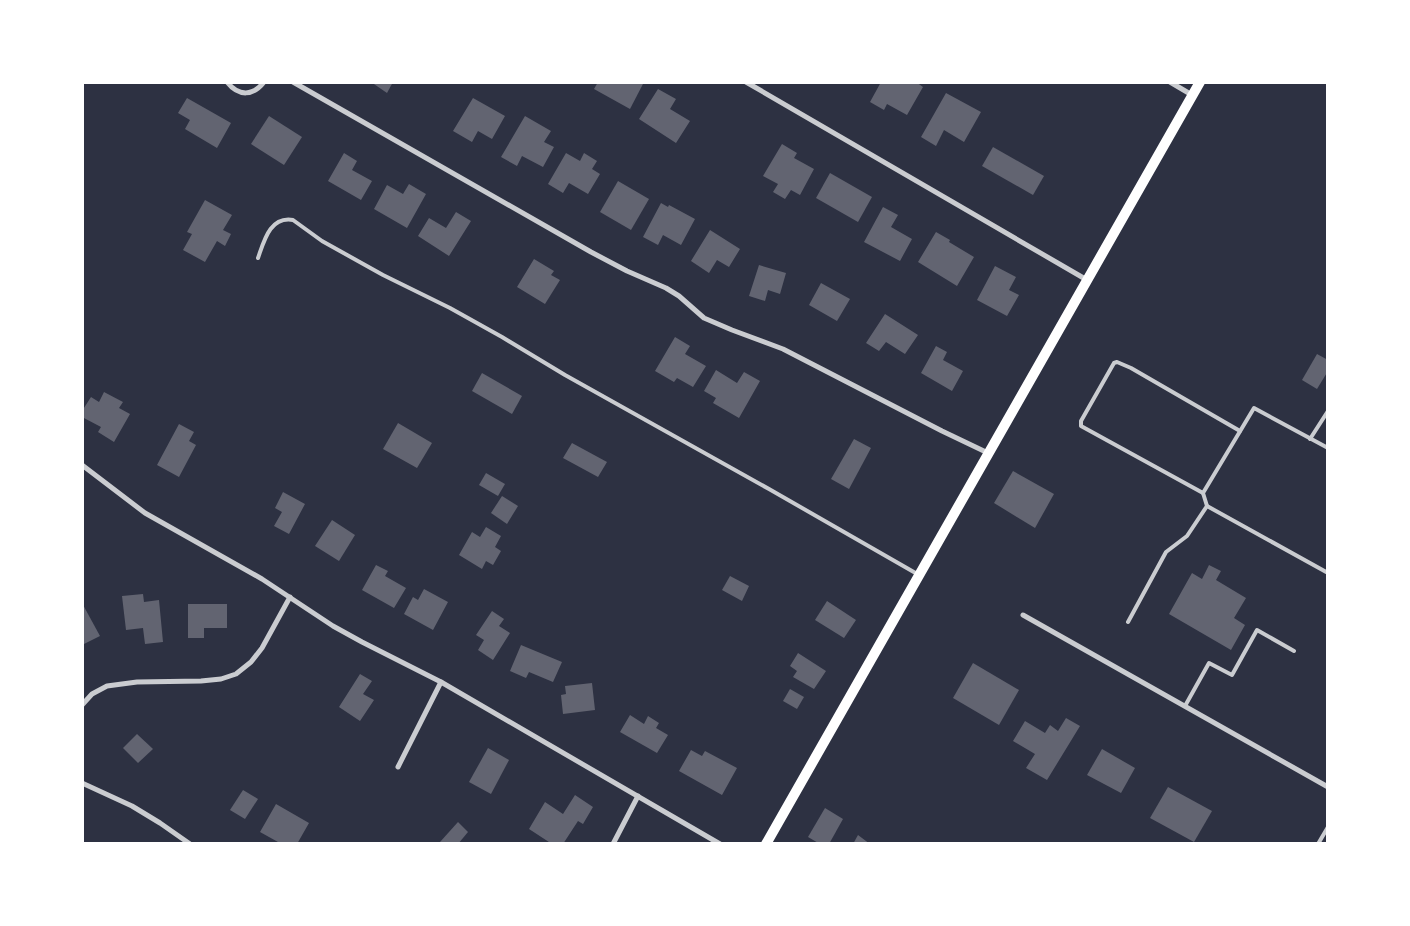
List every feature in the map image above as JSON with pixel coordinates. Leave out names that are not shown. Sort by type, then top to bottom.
[{"type":"main road","points":[[766,844],[1200,82]]},
{"type":"street","points":[[227,82],[238,92],[246,93],[253,92],[264,82]]},
{"type":"street","points":[[293,82],[591,252],[627,271],[666,288],[679,296],[704,318],[783,349],[988,453]]},
{"type":"street","points":[[746,82],[1087,280]]},
{"type":"street","points":[[1170,82],[1193,96]]},
{"type":"street","points":[[82,465],[145,513],[254,574],[334,626],[441,682],[720,844]]},
{"type":"street","points":[[82,705],[92,694],[107,686],[137,682],[201,681],[221,679],[236,674],[251,662],[262,648],[290,597]]},
{"type":"street","points":[[1023,614],[1328,787]]},
{"type":"street","points":[[398,767],[441,682]]},
{"type":"street","points":[[82,783],[132,806],[190,844]]},
{"type":"street","points":[[613,844],[638,796]]},
{"type":"lane","points":[[258,258],[265,237],[273,226],[277,222],[288,219],[292,220],[322,241],[502,337],[565,375],[769,489],[919,576]]},
{"type":"lane","points":[[1240,431],[1117,362],[1114,363],[1082,420],[1081,426],[1203,493],[1207,506],[1328,573]]},
{"type":"lane","points":[[1203,493],[1254,408],[1328,448]]},
{"type":"lane","points":[[1310,439],[1328,411]]},
{"type":"lane","points":[[1128,622],[1166,552],[1187,536],[1207,506]]},
{"type":"lane","points":[[1185,706],[1209,663],[1232,675],[1257,630],[1294,651]]},
{"type":"lane","points":[[1318,844],[1328,827]]},
{"type":"building","points":[[371,82],[393,82],[387,93]]},
{"type":"building","points":[[598,82],[644,82],[630,109],[594,89]]},
{"type":"building","points":[[881,82],[916,82],[923,87],[907,115],[887,104],[884,110],[870,102]]},
{"type":"building","points":[[658,89],[676,99],[670,109],[690,121],[676,143],[639,119]]},
{"type":"building","points":[[946,93],[981,112],[964,142],[944,130],[936,146],[921,137]]},
{"type":"building","points":[[187,98],[231,123],[217,148],[185,129],[190,120],[178,113]]},
{"type":"building","points":[[473,98],[505,116],[492,139],[478,131],[472,142],[453,131]]},
{"type":"building","points":[[269,116],[302,137],[284,165],[251,144]]},
{"type":"building","points":[[525,116],[551,131],[544,142],[554,147],[543,167],[522,156],[517,166],[501,157]]},
{"type":"building","points":[[782,144],[797,153],[794,158],[814,169],[800,195],[791,190],[785,199],[773,192],[778,184],[763,176]]},
{"type":"building","points":[[993,147],[1044,176],[1033,195],[982,166]]},
{"type":"building","points":[[344,153],[357,161],[352,170],[372,181],[361,200],[328,181]]},
{"type":"building","points":[[566,153],[580,161],[584,153],[597,161],[592,169],[600,174],[588,194],[569,183],[563,193],[548,184]]},
{"type":"building","points":[[830,173],[872,197],[858,222],[816,198]]},
{"type":"building","points":[[618,181],[649,199],[631,230],[600,212]]},
{"type":"building","points":[[409,184],[426,194],[407,228],[374,209],[387,185],[403,194]]},
{"type":"building","points":[[205,200],[232,215],[223,230],[231,234],[225,246],[217,241],[205,262],[183,250],[192,234],[187,232]]},
{"type":"building","points":[[661,203],[668,207],[669,205],[695,219],[681,245],[663,235],[658,245],[643,237]]},
{"type":"building","points":[[883,207],[898,215],[891,227],[912,239],[900,261],[864,242]]},
{"type":"building","points":[[456,212],[471,221],[449,256],[418,236],[429,218],[446,228]]},
{"type":"building","points":[[710,230],[740,249],[729,267],[717,260],[709,273],[691,261]]},
{"type":"building","points":[[936,232],[974,257],[957,286],[918,262]]},
{"type":"building","points":[[534,259],[554,271],[551,275],[560,280],[545,304],[517,287]]},
{"type":"building","points":[[759,265],[786,273],[780,294],[768,290],[765,301],[749,296]]},
{"type":"building","points":[[995,266],[1016,277],[1009,290],[1019,295],[1007,316],[977,300]]},
{"type":"building","points":[[821,283],[850,299],[837,321],[809,305]]},
{"type":"building","points":[[885,314],[918,335],[905,354],[886,342],[879,351],[866,343]]},
{"type":"building","points":[[675,337],[690,346],[685,354],[706,366],[693,387],[677,378],[674,382],[655,371]]},
{"type":"building","points":[[936,346],[947,352],[943,360],[963,371],[952,391],[921,373]]},
{"type":"building","points":[[1317,354],[1328,360],[1328,371],[1317,389],[1302,380]]},
{"type":"building","points":[[716,370],[737,383],[744,372],[760,381],[739,418],[713,403],[716,398],[704,391]]},
{"type":"building","points":[[482,373],[522,396],[512,414],[472,391]]},
{"type":"building","points":[[104,392],[123,402],[119,408],[130,414],[114,442],[98,432],[101,427],[82,417],[82,411],[91,397],[99,402]]},
{"type":"building","points":[[398,423],[432,443],[417,468],[383,449]]},
{"type":"building","points":[[179,424],[194,432],[189,441],[196,445],[179,477],[157,465]]},
{"type":"building","points":[[854,439],[871,448],[849,489],[831,479]]},
{"type":"building","points":[[572,443],[607,462],[598,477],[563,458]]},
{"type":"building","points":[[1013,471],[1054,494],[1035,528],[994,503]]},
{"type":"building","points":[[486,473],[505,484],[498,496],[479,485]]},
{"type":"building","points":[[283,492],[305,504],[289,534],[274,526],[282,512],[275,508]]},
{"type":"building","points":[[502,496],[518,506],[507,524],[491,513]]},
{"type":"building","points":[[332,520],[355,535],[339,561],[315,546]]},
{"type":"building","points":[[486,527],[501,536],[495,547],[501,551],[493,565],[486,561],[482,569],[459,555],[472,532],[480,537]]},
{"type":"building","points":[[376,565],[388,571],[385,576],[406,588],[394,608],[362,590]]},
{"type":"building","points":[[1209,565],[1221,571],[1216,580],[1246,598],[1234,618],[1245,625],[1231,650],[1169,614],[1192,573],[1202,579]]},
{"type":"building","points":[[730,576],[749,586],[742,601],[722,590]]},
{"type":"building","points":[[424,589],[448,602],[433,630],[404,614],[413,597],[418,600]]},
{"type":"building","points":[[143,594],[144,602],[159,600],[163,642],[145,644],[143,628],[126,630],[122,596]]},
{"type":"building","points":[[827,601],[856,620],[844,638],[815,620]]},
{"type":"building","points":[[82,603],[100,636],[82,645]]},
{"type":"building","points":[[188,604],[227,604],[227,628],[204,628],[204,638],[188,638]]},
{"type":"building","points":[[492,611],[504,619],[499,626],[510,633],[493,660],[478,650],[484,640],[476,635]]},
{"type":"building","points":[[521,645],[562,662],[553,682],[529,672],[526,678],[510,671]]},
{"type":"building","points":[[798,653],[826,671],[814,689],[793,677],[797,671],[790,666]]},
{"type":"building","points":[[973,663],[1019,690],[999,725],[953,698]]},
{"type":"building","points":[[360,674],[372,681],[363,694],[374,700],[360,721],[339,707]]},
{"type":"building","points":[[592,683],[595,710],[563,714],[561,695],[566,694],[565,686]]},
{"type":"building","points":[[790,689],[804,697],[797,709],[783,701]]},
{"type":"building","points":[[630,715],[644,724],[648,716],[659,723],[656,728],[668,735],[657,753],[620,732]]},
{"type":"building","points":[[1066,718],[1080,726],[1047,780],[1026,768],[1035,754],[1013,741],[1025,721],[1045,733],[1050,725],[1058,731]]},
{"type":"building","points":[[137,734],[153,749],[138,763],[123,748]]},
{"type":"building","points":[[488,748],[509,760],[491,794],[469,782]]},
{"type":"building","points":[[1102,749],[1135,768],[1121,793],[1087,775]]},
{"type":"building","points":[[691,750],[702,756],[705,751],[737,768],[722,795],[679,771]]},
{"type":"building","points":[[1168,787],[1212,811],[1194,842],[1150,818]]},
{"type":"building","points":[[243,790],[258,799],[245,819],[230,810]]},
{"type":"building","points":[[575,795],[593,807],[583,824],[578,821],[563,844],[552,844],[529,829],[545,802],[563,814]]},
{"type":"building","points":[[276,804],[309,823],[297,844],[277,844],[278,842],[260,832]]},
{"type":"building","points":[[825,808],[843,819],[829,844],[820,844],[808,837]]},
{"type":"building","points":[[458,822],[468,832],[458,844],[441,844],[440,842]]},
{"type":"building","points":[[858,835],[870,844],[853,844]]}]
